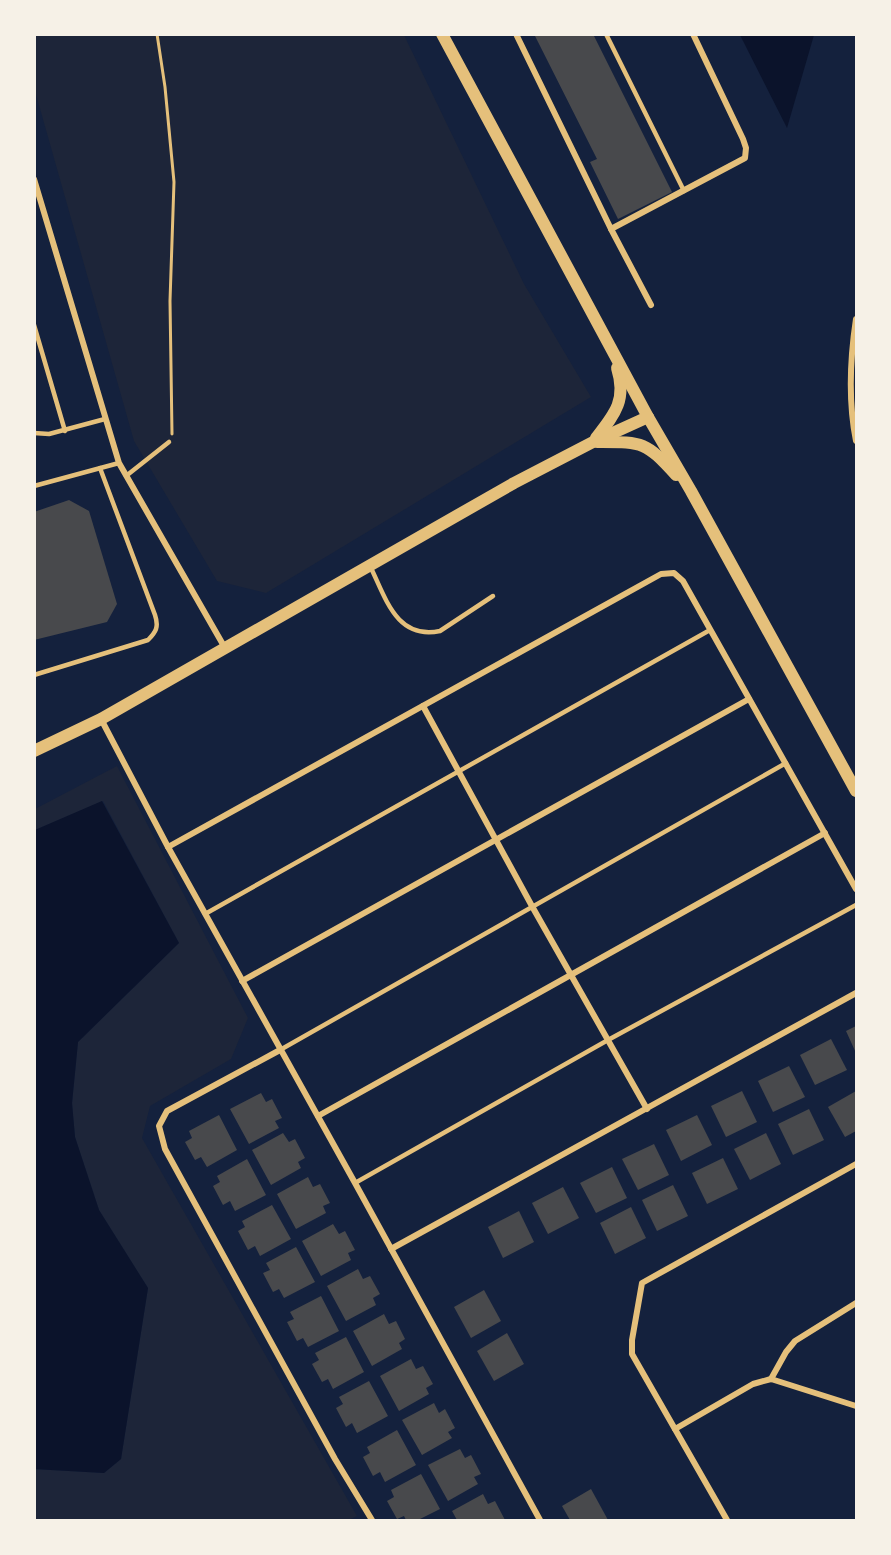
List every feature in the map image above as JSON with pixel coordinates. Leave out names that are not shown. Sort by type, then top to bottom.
[{"type":"main road","points":[[442,34],[610,348],[856,791]]},
{"type":"main road","points":[[593,441],[613,416],[619,404],[619,375],[610,348]]},
{"type":"main road","points":[[34,751],[101,718],[514,483],[593,441],[648,417]]},
{"type":"main road","points":[[593,441],[626,442],[640,444],[651,449],[691,491]]},
{"type":"street","points":[[516,34],[611,229],[651,305]]},
{"type":"street","points":[[611,229],[745,158],[747,153],[743,139],[693,34]]},
{"type":"street","points":[[34,179],[119,463],[225,648]]},
{"type":"street","points":[[856,320],[851,373],[856,441]]},
{"type":"street","points":[[168,847],[667,573],[674,573],[683,581],[856,889]]},
{"type":"street","points":[[242,981],[749,699]]},
{"type":"street","points":[[423,706],[533,908],[647,1109]]},
{"type":"street","points":[[101,718],[168,847],[356,1183],[540,1521]]},
{"type":"street","points":[[318,1116],[825,833]]},
{"type":"street","points":[[391,1249],[856,993]]},
{"type":"street","points":[[280,1050],[167,1111],[159,1126],[165,1149],[335,1459],[372,1521]]},
{"type":"street","points":[[727,1521],[632,1354],[632,1340],[642,1283],[856,1164]]},
{"type":"street","points":[[771,1379],[795,1341],[856,1303]]},
{"type":"street","points":[[675,1430],[753,1384],[771,1379],[856,1406]]},
{"type":"lane","points":[[606,34],[684,191]]},
{"type":"lane","points":[[34,325],[66,431]]},
{"type":"lane","points":[[34,433],[49,434],[66,431],[105,419]]},
{"type":"lane","points":[[126,476],[169,442]]},
{"type":"lane","points":[[34,486],[119,463]]},
{"type":"lane","points":[[34,675],[148,640],[156,632],[158,623],[100,468]]},
{"type":"lane","points":[[370,565],[396,616],[406,626],[416,630],[431,633],[440,631],[493,596]]},
{"type":"lane","points":[[205,914],[710,630]]},
{"type":"lane","points":[[280,1050],[786,763]]},
{"type":"lane","points":[[356,1183],[608,1040],[856,905]]},
{"type":"path","points":[[157,34],[165,87],[174,182],[170,301],[172,432],[169,442]]},
{"type":"shaded area","points":[[34,35],[404,35],[524,284],[591,397],[266,593],[217,581],[134,441],[35,91]]},
{"type":"shaded area","points":[[740,35],[814,35],[787,128]]},
{"type":"shaded area","points":[[117,766],[248,1018],[231,1059],[150,1106],[142,1138],[357,1516],[349,1520],[35,1520],[34,1469],[104,1473],[121,1459],[148,1288],[99,1210],[75,1137],[72,1103],[78,1042],[179,943],[103,801],[35,830],[35,809]]},
{"type":"shaded area","points":[[102,801],[179,943],[78,1042],[72,1103],[75,1137],[99,1210],[148,1288],[121,1459],[104,1473],[34,1469],[35,830]]},
{"type":"building","points":[[534,34],[593,34],[672,192],[618,219],[590,162],[597,159]]},
{"type":"building","points":[[69,500],[89,511],[117,604],[107,622],[34,640],[34,512]]},
{"type":"building","points":[[856,1026],[856,1053],[846,1031]]},
{"type":"building","points":[[831,1039],[847,1070],[815,1085],[800,1055]]},
{"type":"building","points":[[789,1066],[805,1097],[773,1112],[758,1081]]},
{"type":"building","points":[[742,1091],[757,1122],[726,1137],[711,1106]]},
{"type":"building","points":[[856,1091],[856,1131],[845,1137],[828,1107]]},
{"type":"building","points":[[261,1093],[266,1102],[272,1099],[282,1118],[275,1121],[279,1128],[249,1144],[230,1109]]},
{"type":"building","points":[[809,1109],[824,1140],[793,1155],[778,1124]]},
{"type":"building","points":[[219,1115],[237,1150],[207,1167],[201,1157],[195,1160],[185,1142],[192,1138],[189,1131]]},
{"type":"building","points":[[697,1115],[712,1145],[681,1161],[666,1130]]},
{"type":"building","points":[[283,1133],[289,1142],[295,1139],[305,1158],[298,1162],[301,1168],[271,1185],[252,1150]]},
{"type":"building","points":[[766,1133],[781,1164],[750,1180],[734,1149]]},
{"type":"building","points":[[654,1144],[669,1175],[638,1190],[622,1159]]},
{"type":"building","points":[[723,1158],[738,1189],[707,1204],[692,1173]]},
{"type":"building","points":[[247,1159],[266,1195],[235,1211],[230,1201],[223,1205],[213,1186],[220,1182],[217,1176]]},
{"type":"building","points":[[612,1167],[627,1198],[596,1213],[580,1183]]},
{"type":"building","points":[[308,1177],[313,1187],[320,1184],[330,1203],[323,1206],[326,1213],[296,1229],[277,1194]]},
{"type":"building","points":[[673,1185],[688,1216],[657,1231],[642,1200]]},
{"type":"building","points":[[563,1187],[579,1218],[548,1234],[532,1203]]},
{"type":"building","points":[[272,1205],[291,1239],[260,1256],[255,1246],[248,1250],[238,1231],[245,1227],[242,1221]]},
{"type":"building","points":[[631,1207],[646,1238],[615,1254],[600,1223]]},
{"type":"building","points":[[519,1211],[534,1242],[503,1258],[488,1227]]},
{"type":"building","points":[[333,1224],[339,1234],[345,1231],[355,1250],[348,1253],[351,1260],[321,1276],[302,1241]]},
{"type":"building","points":[[296,1247],[315,1282],[284,1298],[279,1289],[273,1292],[263,1273],[270,1270],[266,1263]]},
{"type":"building","points":[[358,1269],[363,1279],[370,1276],[380,1294],[373,1298],[376,1305],[346,1321],[327,1286]]},
{"type":"building","points":[[484,1290],[501,1321],[471,1338],[454,1307]]},
{"type":"building","points":[[321,1296],[339,1331],[308,1347],[303,1338],[297,1341],[287,1322],[294,1319],[290,1312]]},
{"type":"building","points":[[384,1314],[389,1324],[396,1321],[405,1339],[399,1343],[402,1349],[372,1366],[353,1331]]},
{"type":"building","points":[[507,1333],[524,1364],[494,1381],[477,1351]]},
{"type":"building","points":[[346,1337],[364,1372],[333,1389],[328,1379],[322,1382],[312,1364],[319,1360],[315,1353]]},
{"type":"building","points":[[411,1359],[416,1369],[423,1366],[433,1384],[426,1388],[429,1394],[399,1411],[380,1376]]},
{"type":"building","points":[[369,1381],[388,1416],[357,1433],[352,1423],[346,1427],[336,1408],[343,1404],[339,1397]]},
{"type":"building","points":[[434,1403],[439,1413],[445,1409],[455,1428],[448,1432],[452,1438],[422,1455],[402,1420]]},
{"type":"building","points":[[397,1430],[416,1465],[385,1482],[380,1472],[373,1476],[363,1457],[370,1453],[367,1447]]},
{"type":"building","points":[[460,1449],[465,1458],[471,1455],[481,1474],[474,1477],[478,1484],[448,1501],[428,1465]]},
{"type":"building","points":[[421,1474],[440,1509],[418,1520],[406,1520],[404,1516],[397,1519],[387,1501],[394,1497],[391,1490]]},
{"type":"building","points":[[591,1489],[608,1520],[570,1520],[562,1506]]},
{"type":"building","points":[[483,1494],[488,1504],[495,1501],[505,1520],[457,1520],[452,1511]]}]
